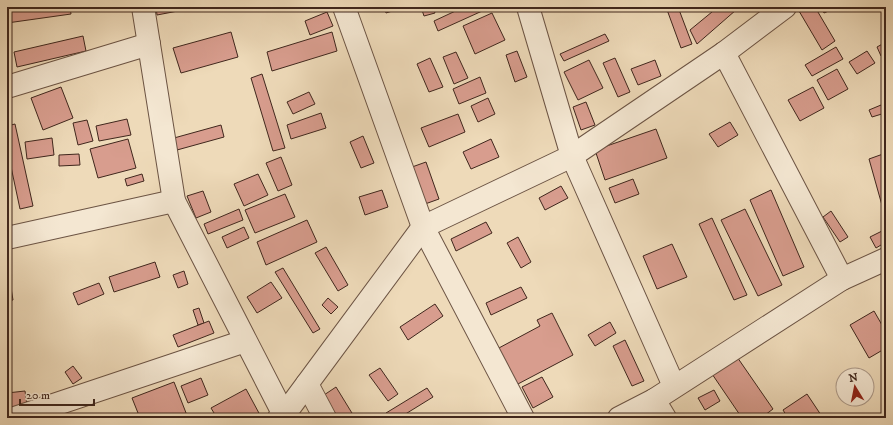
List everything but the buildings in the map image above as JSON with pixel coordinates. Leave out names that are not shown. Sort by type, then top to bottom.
[{"type":"street","points":[[143,7],[174,200],[246,341],[282,417],[423,227],[572,156],[724,54],[763,15],[785,7]]},
{"type":"street","points":[[344,7],[423,227],[523,418]]},
{"type":"street","points":[[528,7],[572,156],[674,386]]},
{"type":"street","points":[[7,87],[149,44]]},
{"type":"street","points":[[724,54],[842,280]]},
{"type":"street","points":[[7,238],[174,200]]},
{"type":"street","points":[[619,418],[654,400],[842,280],[886,259]]},
{"type":"street","points":[[18,418],[246,341]]},
{"type":"street","points":[[307,384],[325,418]]},
{"type":"street","points":[[654,400],[665,418]]}]
